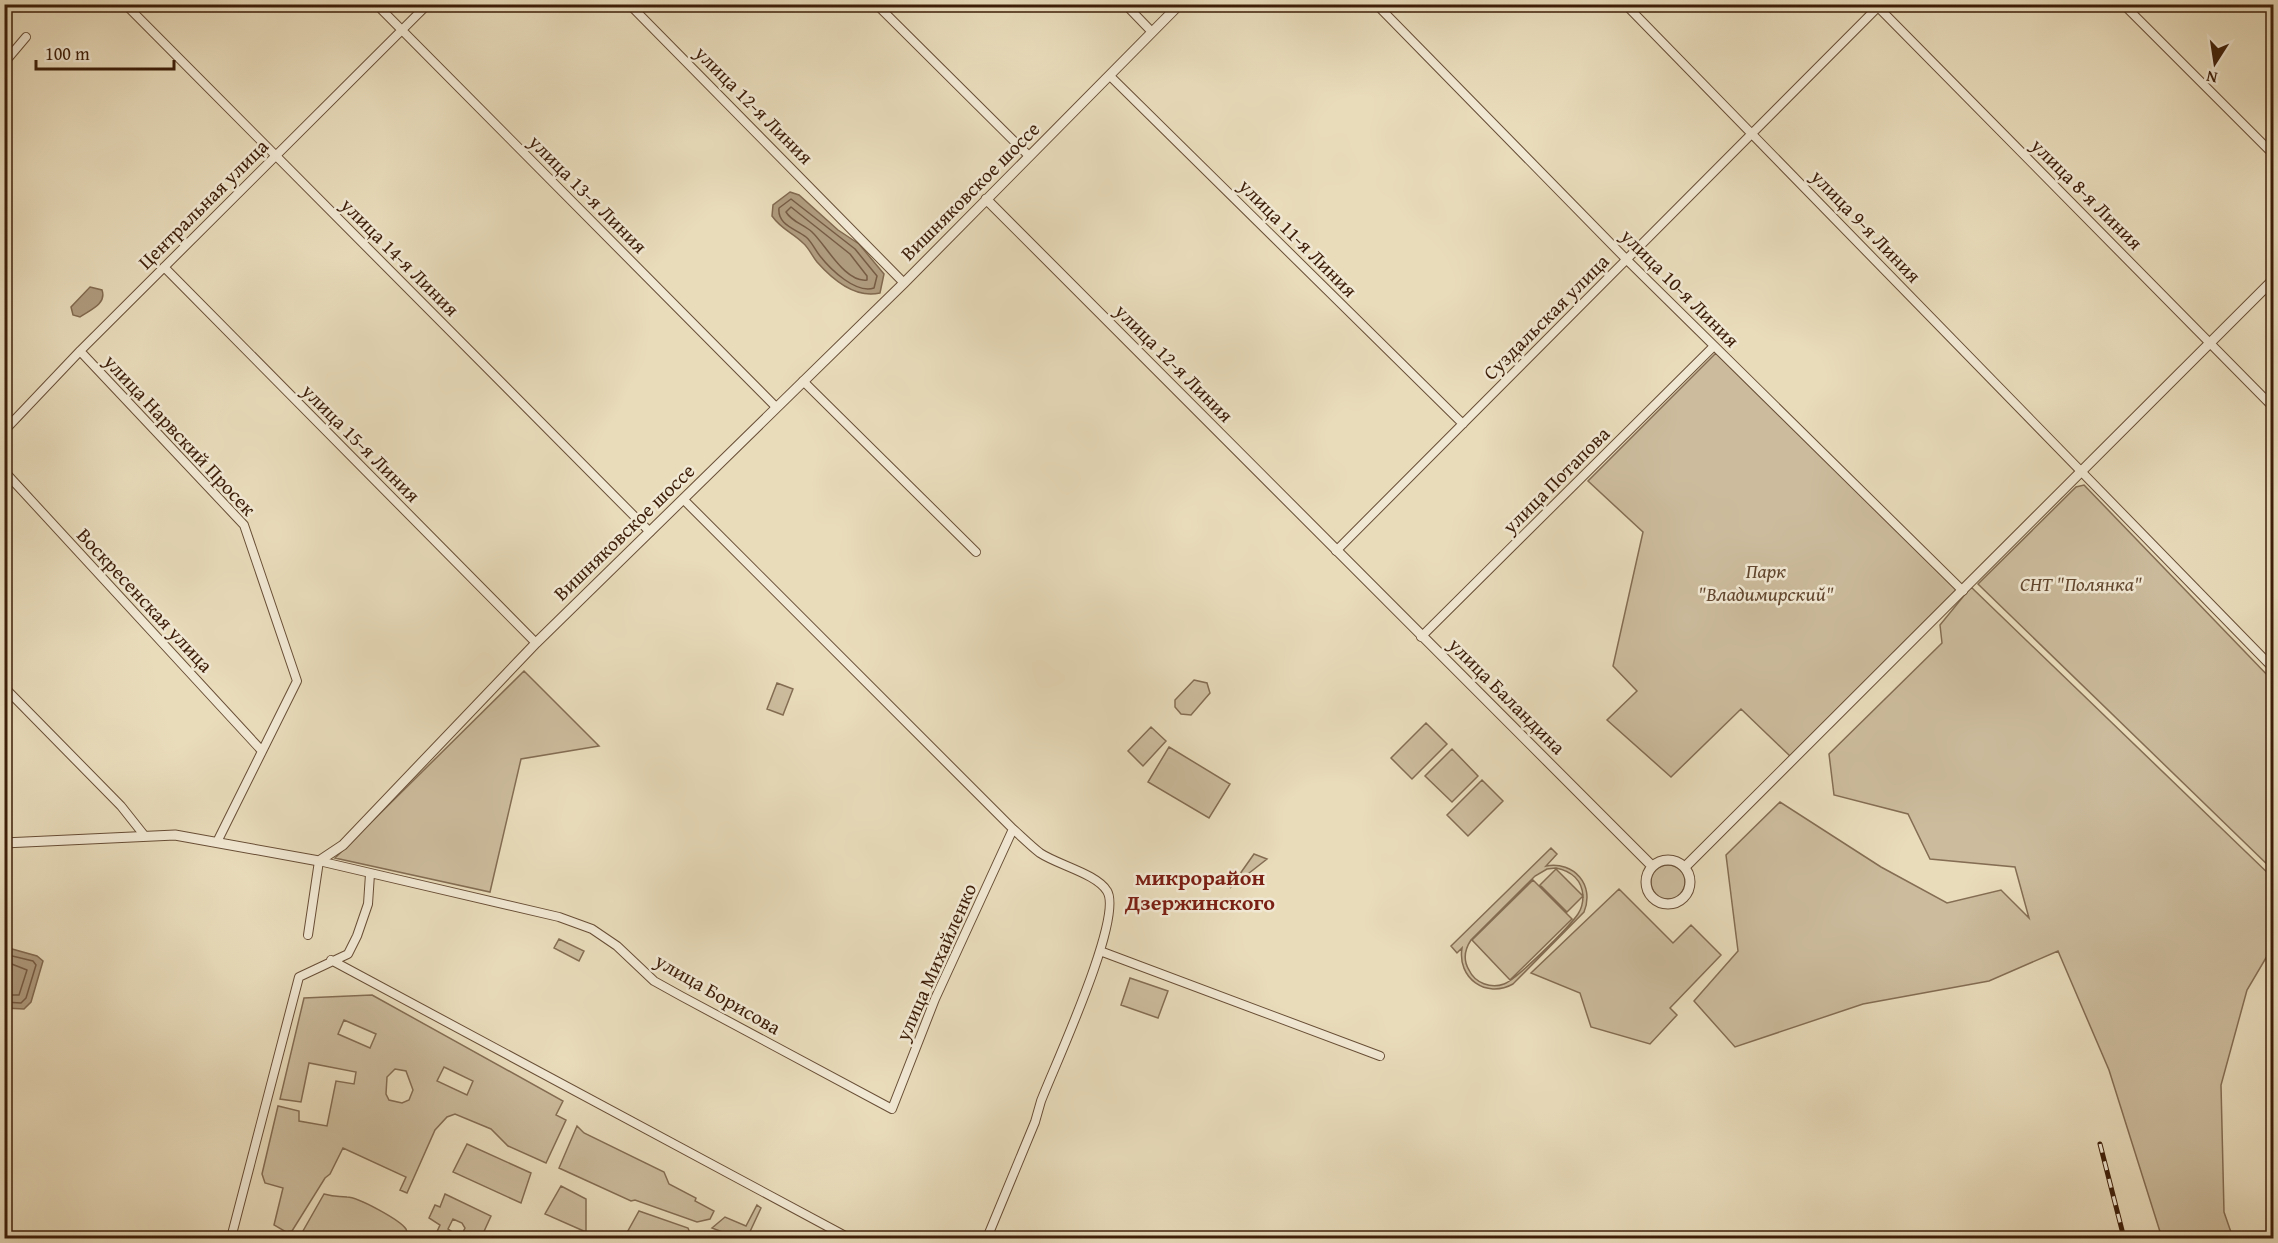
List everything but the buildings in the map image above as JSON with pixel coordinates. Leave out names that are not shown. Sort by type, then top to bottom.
[{"type":"street","name":"улица 14-я Линия","points":[[125,4],[650,532]]},
{"type":"street","name":"улица 13-я Линия","points":[[376,4],[776,407]]},
{"type":"street","name":"Центральная улица","points":[[4,430],[275,155],[428,4]]},
{"type":"street","name":"улица 12-я Линия","points":[[629,4],[904,283]]},
{"type":"street","points":[[876,4],[1029,156]]},
{"type":"street","points":[[1125,4],[1152,32]]},
{"type":"street","name":"Вишняковское шоссе","points":[[319,861],[343,845],[536,643],[904,283],[1180,4]]},
{"type":"street","name":"улица 10-я Линия","points":[[1376,4],[1627,260],[1963,591]]},
{"type":"street","name":"улица 9-я Линия","points":[[1625,4],[2274,669]]},
{"type":"street","points":[[2123,4],[2274,155]]},
{"type":"street","name":"Суздальская улица","points":[[1336,551],[1879,6]]},
{"type":"street","name":"улица 8-я Линия","points":[[1879,6],[2274,408]]},
{"type":"street","points":[[4,63],[26,37]]},
{"type":"street","name":"улица 11-я Линия","points":[[1110,76],[1463,424]]},
{"type":"street","name":"улица 12-я Линия","points":[[986,199],[1336,551]]},
{"type":"street","name":"улица 15-я Линия","points":[[164,267],[536,643]]},
{"type":"street","points":[[1685,867],[2274,279]]},
{"type":"street","name":"улица Потапова","points":[[1421,637],[1714,346]]},
{"type":"street","name":"улица Нарвский Просек","points":[[80,351],[244,525],[297,681],[217,842]]},
{"type":"street","points":[[803,381],[976,552]]},
{"type":"street","name":"Воскресенская улица","points":[[4,471],[262,751]]},
{"type":"street","points":[[684,500],[1013,829],[1041,853],[1098,881],[1107,891],[1111,902],[1110,915],[1101,951],[987,1239]]},
{"type":"street","name":"улица Баландина","points":[[1336,551],[1652,867]]},
{"type":"street","points":[[4,687],[121,806],[144,836]]},
{"type":"street","name":"улица Михайленко","points":[[892,1109],[935,999],[1013,829]]},
{"type":"street","points":[[4,843],[175,835],[319,861],[308,935]]},
{"type":"street","points":[[1672,860],[1685,867],[1691,880],[1687,895],[1682,900],[1668,905],[1649,894],[1646,880],[1652,867],[1658,862],[1672,860]]},
{"type":"street","name":"улица Борисова","points":[[319,861],[536,911],[592,929],[617,946],[654,981],[892,1109]]},
{"type":"street","points":[[231,1239],[300,977],[331,960],[348,954],[368,904],[370,874]]},
{"type":"street","points":[[1101,951],[1380,1056]]},
{"type":"street","points":[[331,960],[849,1239]]},
{"type":"green space","name":"Парк \"Владимирский\"","points":[[1716,353],[1960,591],[1791,757],[1741,709],[1671,777],[1607,720],[1637,691],[1613,666],[1643,532],[1588,481]]},
{"type":"green space","name":"СНТ \"Полянка\"","points":[[2084,485],[2273,681],[2273,870],[1978,584],[2076,487]]},
{"type":"green space","points":[[1971,587],[2273,878],[2273,946],[2247,990],[2221,1085],[2224,1212],[2233,1238],[2162,1238],[2109,1070],[2058,951],[1989,981],[1863,1004],[1735,1047],[1694,1001],[1738,951],[1726,855],[1780,802],[1881,867],[1947,903],[2001,890],[2029,918],[2015,867],[1930,859],[1908,814],[1834,795],[1829,754],[1942,643],[1940,625]]},
{"type":"green space","points":[[524,671],[599,746],[521,759],[490,892],[335,858]]},
{"type":"green space","points":[[1194,680],[1207,683],[1210,693],[1191,715],[1181,714],[1175,707],[1175,700]]},
{"type":"green space","points":[[777,683],[793,689],[783,715],[767,709]]},
{"type":"green space","points":[[1426,723],[1447,744],[1412,779],[1391,758]]},
{"type":"green space","points":[[1151,727],[1166,741],[1143,766],[1128,751]]},
{"type":"green space","points":[[1169,747],[1230,784],[1209,818],[1148,782]]},
{"type":"green space","points":[[1452,749],[1478,776],[1452,802],[1425,776]]},
{"type":"green space","points":[[1482,780],[1503,801],[1468,836],[1447,815]]},
{"type":"green space","points":[[1551,848],[1557,854],[1546,866],[1565,867],[1580,877],[1584,884],[1587,902],[1584,912],[1513,984],[1493,989],[1476,983],[1464,968],[1462,948],[1457,953],[1451,946]],"holes":[[[1556,868],[1566,871],[1578,881],[1583,899],[1580,910],[1573,920],[1543,952],[1511,980],[1494,986],[1484,984],[1472,975],[1465,958],[1471,940],[1535,876],[1547,869]]]},
{"type":"green space","points":[[1254,854],[1267,859],[1230,888]]},
{"type":"green space","points":[[1668,865],[1680,870],[1685,882],[1680,894],[1668,899],[1656,894],[1651,882],[1656,870]]},
{"type":"green space","points":[[1556,869],[1583,896],[1567,912],[1540,885]]},
{"type":"green space","points":[[1533,880],[1572,919],[1510,980],[1472,940]]},
{"type":"green space","points":[[1619,889],[1673,943],[1691,925],[1721,955],[1670,1008],[1677,1015],[1650,1044],[1591,1027],[1580,993],[1531,973]]},
{"type":"green space","points":[[559,939],[584,951],[579,961],[554,948]]},
{"type":"green space","points":[[1130,978],[1168,991],[1158,1018],[1121,1005]]},
{"type":"green space","points":[[372,995],[563,1101],[556,1115],[566,1120],[546,1163],[508,1146],[491,1129],[455,1114],[447,1117],[435,1130],[407,1193],[400,1190],[406,1177],[343,1148],[330,1174],[325,1178],[292,1231],[286,1232],[274,1225],[283,1188],[265,1183],[262,1174],[278,1106],[299,1111],[299,1121],[327,1126],[336,1081],[354,1084],[356,1072],[309,1063],[301,1102],[280,1099],[304,998]],"holes":[[[344,1020],[376,1034],[370,1048],[338,1034]],[[444,1067],[473,1081],[467,1095],[437,1081]],[[395,1069],[406,1071],[413,1090],[409,1100],[402,1103],[389,1100],[386,1094],[387,1077]]]},
{"type":"green space","points":[[577,1126],[584,1133],[664,1172],[669,1184],[696,1198],[695,1201],[714,1211],[710,1219],[697,1222],[635,1200],[631,1201],[559,1168]]},
{"type":"green space","points":[[467,1144],[531,1173],[521,1203],[453,1172]]},
{"type":"green space","points":[[561,1186],[586,1199],[586,1232],[545,1214]]},
{"type":"green space","points":[[324,1194],[352,1198],[378,1210],[402,1225],[406,1229],[408,1238],[317,1238],[314,1234],[303,1235],[303,1238],[299,1238]]},
{"type":"green space","points":[[445,1194],[491,1216],[481,1238],[460,1238],[465,1228],[462,1223],[453,1219],[448,1229],[454,1233],[451,1238],[435,1236],[440,1225],[429,1218],[435,1205],[440,1207]]},
{"type":"green space","points":[[757,1205],[761,1208],[747,1238],[738,1238],[712,1228],[725,1217],[746,1226]]},
{"type":"green space","points":[[639,1211],[688,1228],[692,1238],[624,1238]]},
{"type":"water","points":[[790,192],[799,195],[838,230],[859,244],[884,274],[880,293],[862,293],[845,287],[817,262],[799,239],[776,221],[772,216],[773,205]]},
{"type":"water","points":[[90,287],[102,290],[100,303],[80,317],[73,315],[71,307]]},
{"type":"water","points":[[5,947],[37,956],[43,961],[31,1002],[24,1009],[5,1008]]},
{"type":"railway","points":[[2100,1144],[2124,1238]]},
{"type":"district","name":"микрорайон Дзержинского","points":[[1200,890]]}]
